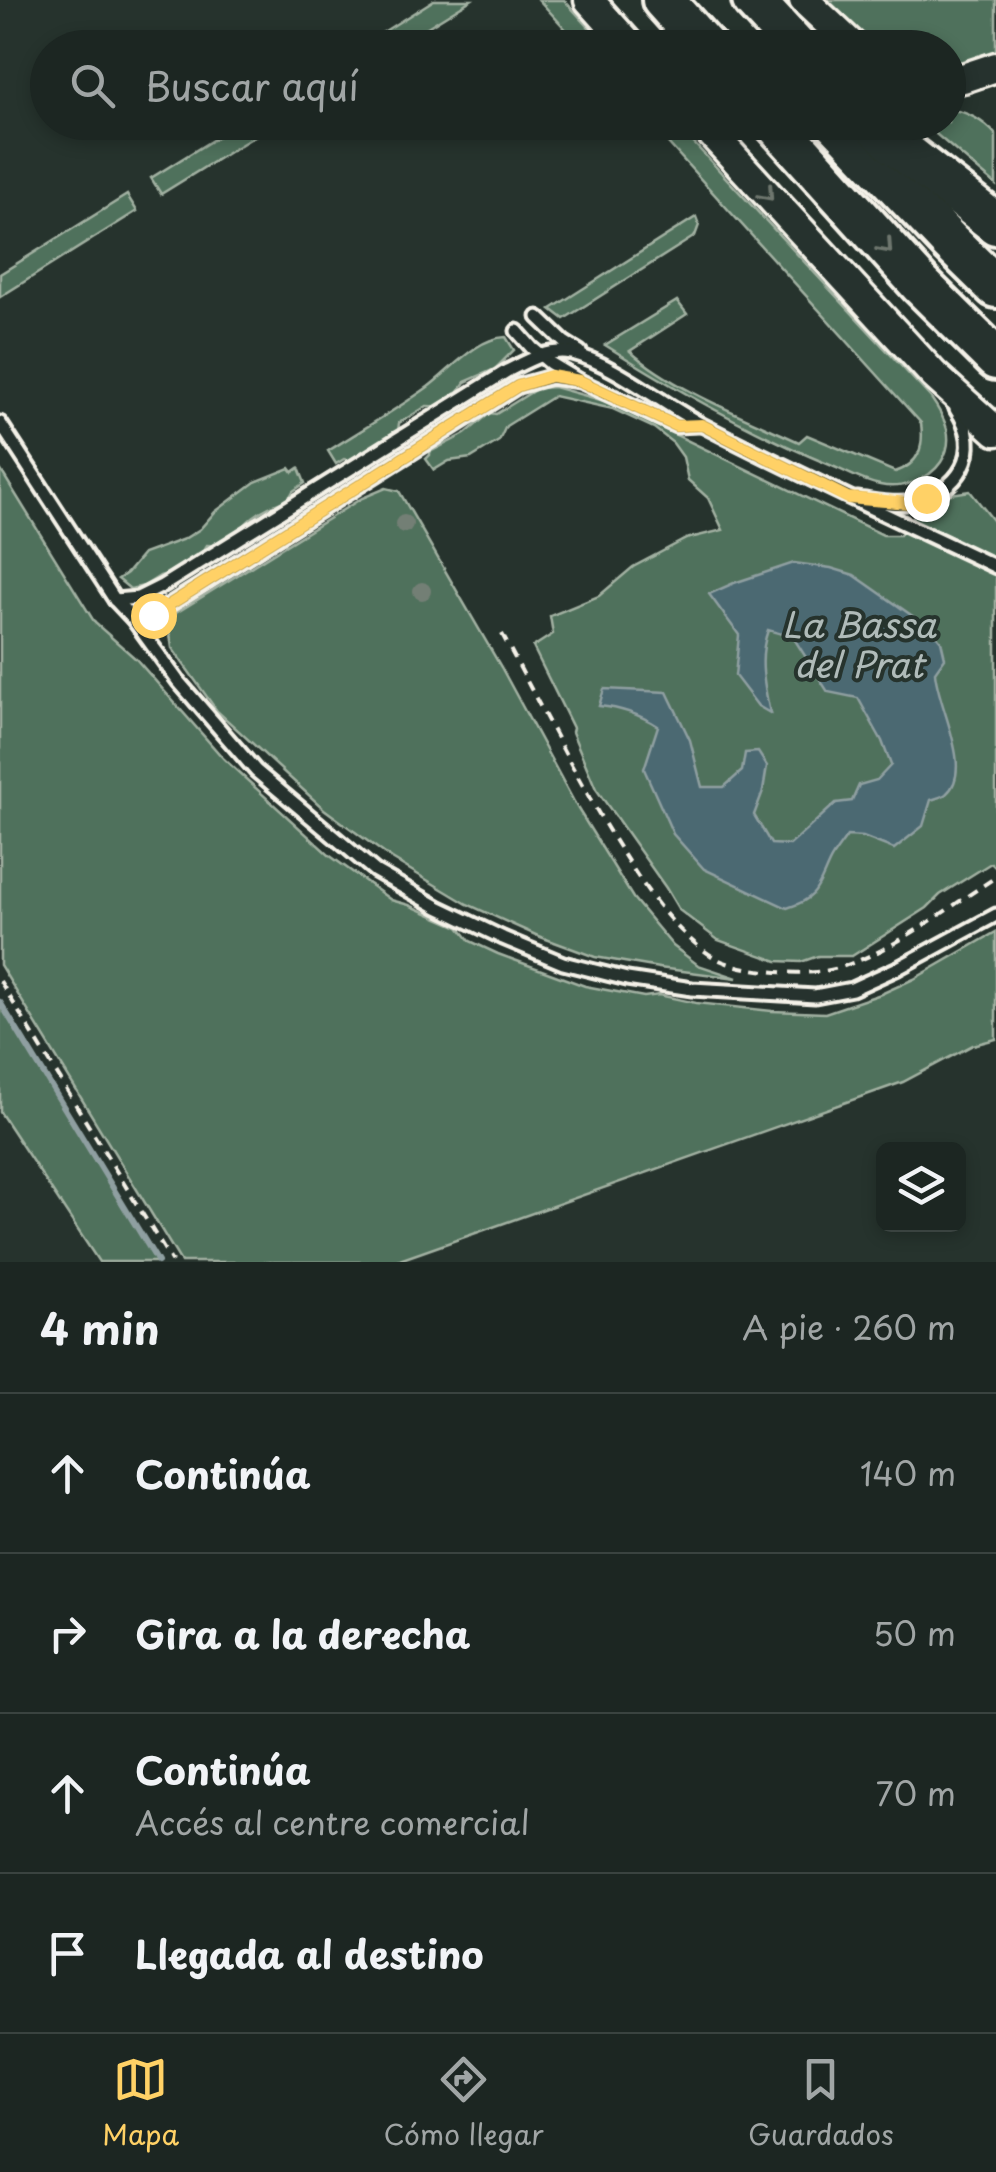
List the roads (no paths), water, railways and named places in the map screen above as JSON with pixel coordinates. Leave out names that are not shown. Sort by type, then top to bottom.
[{"type":"highway","points":[[663,0],[690,30]]},
{"type":"highway","points":[[722,0],[749,30]]},
{"type":"highway","points":[[753,0],[781,30]]},
{"type":"highway","points":[[790,140],[921,285],[996,359]]},
{"type":"highway","points":[[853,140],[996,287]]},
{"type":"highway","points":[[890,140],[996,224]]},
{"type":"street","points":[[589,0],[616,30]]},
{"type":"street","points":[[804,0],[836,30]]},
{"type":"street","points":[[966,77],[996,67]]},
{"type":"street","points":[[718,140],[934,375],[996,431]]},
{"type":"lane","points":[[538,318],[564,342],[702,425],[996,567]]},
{"type":"lane","points":[[517,330],[540,354],[580,381],[676,426],[702,425]]},
{"type":"lane","points":[[114,600],[138,598],[162,586],[540,354],[569,352],[600,364]]},
{"type":"lane","points":[[848,498],[909,503],[937,494],[954,481],[965,463],[969,438],[962,417],[934,375]]},
{"type":"lane","points":[[133,619],[153,615],[518,386],[551,376],[580,381]]},
{"type":"lane","points":[[0,423],[114,600],[256,771],[375,871],[487,930],[562,963],[627,979],[692,989],[815,996],[852,989],[996,915]]},
{"type":"water","name":"La Bassa del Prat","points":[[794,563],[854,575],[931,629],[941,641],[945,658],[935,672],[957,769],[946,794],[931,800],[923,826],[894,849],[863,837],[847,836],[815,892],[787,908],[704,869],[673,834],[644,769],[658,726],[630,712],[599,706],[604,689],[667,692],[690,740],[702,787],[724,787],[742,771],[745,753],[758,752],[767,766],[754,815],[771,844],[790,845],[836,803],[852,801],[859,785],[877,780],[891,765],[858,698],[828,692],[793,637],[768,630],[763,661],[770,713],[758,706],[735,676],[739,635],[709,594]]},
{"type":"waterway","points":[[0,1002],[158,1262]]}]
